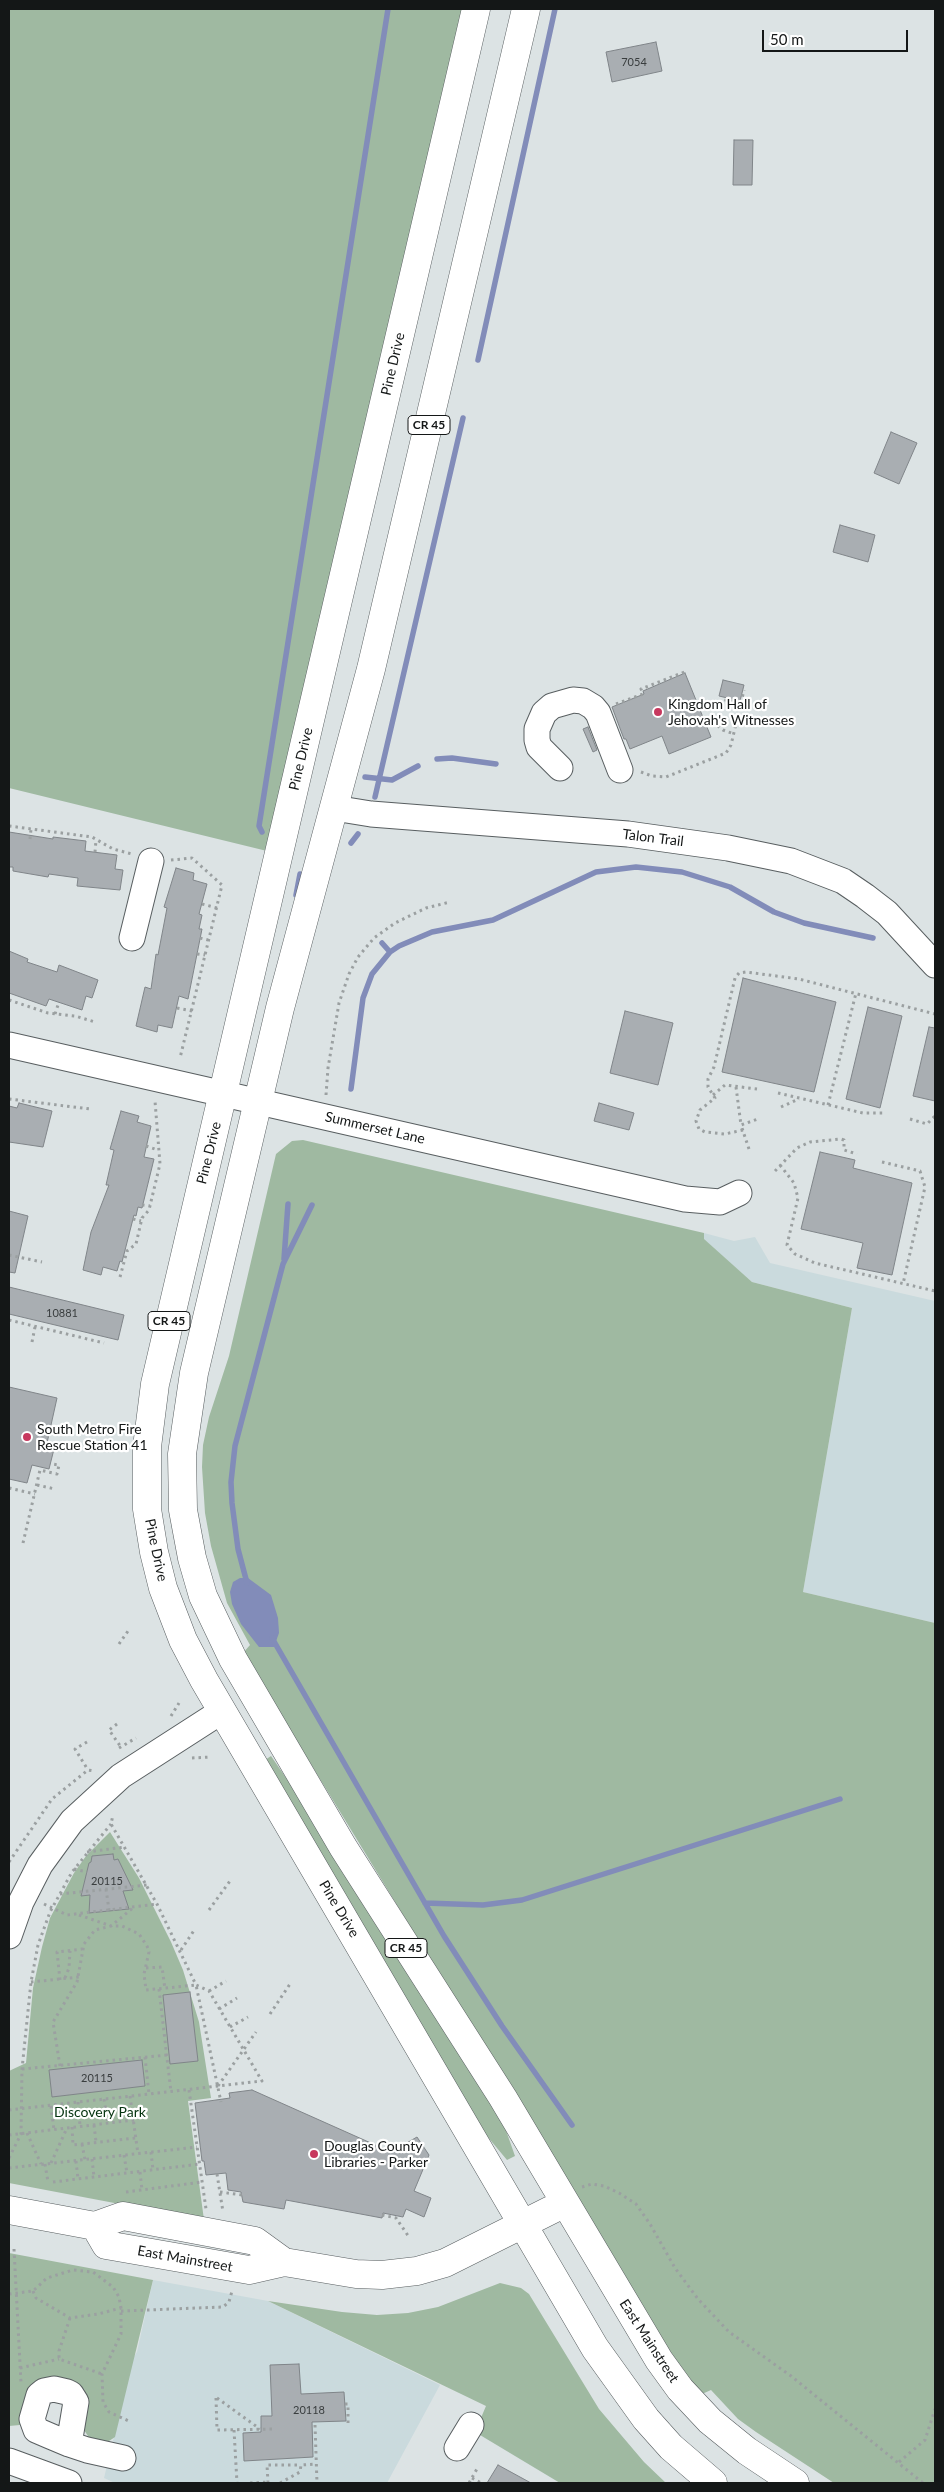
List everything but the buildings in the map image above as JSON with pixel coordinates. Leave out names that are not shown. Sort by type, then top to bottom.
[{"type":"main road","name":"Pine Drive","points":[[476,9],[155,1384],[148,1425],[146,1478],[150,1529],[163,1588],[188,1650],[524,2224]]},
{"type":"main road","name":"CR 45","points":[[526,9],[371,669],[280,1008],[194,1373],[181,1466],[182,1501],[187,1533],[198,1578],[218,1631],[361,1876],[506,2104],[565,2203]]},
{"type":"main road","name":"East Mainstreet","points":[[9,2210],[95,2226],[106,2244],[249,2270],[284,2262],[356,2274],[382,2275],[409,2273],[445,2263],[565,2203],[659,2360],[680,2389],[727,2436],[795,2483]]},
{"type":"main road","points":[[524,2224],[596,2348],[626,2393],[671,2447],[713,2483]]},
{"type":"street","points":[[560,768],[539,747],[536,740],[537,729],[544,713],[552,706],[573,700],[588,704],[598,713],[628,769]]},
{"type":"street","name":"Talon Trail","points":[[334,808],[371,814],[628,834],[728,848],[791,861],[842,881],[865,896],[887,913],[935,965]]},
{"type":"street","points":[[132,938],[151,859]]},
{"type":"street","name":"Summerset Lane","points":[[9,1045],[694,1201],[720,1202],[728,1200],[739,1193]]},
{"type":"street","points":[[9,1936],[21,1902],[38,1870],[72,1821],[98,1796],[130,1770],[222,1711]]},
{"type":"street","points":[[458,2448],[471,2426]]},
{"type":"street","points":[[69,2444],[123,2458]]},
{"type":"street","points":[[9,2461],[70,2483]]},
{"type":"path","points":[[611,706],[642,694],[641,689],[686,671]]},
{"type":"path","points":[[628,769],[652,776],[674,775],[726,753],[731,745],[744,690]]},
{"type":"path","points":[[726,699],[725,704],[740,707]]},
{"type":"path","points":[[731,700],[741,702]]},
{"type":"path","points":[[706,723],[713,722],[723,730],[734,734]]},
{"type":"path","points":[[10,832],[9,826],[96,840],[113,849],[151,859],[192,858],[222,885],[180,1058]]},
{"type":"path","points":[[30,839],[31,829]]},
{"type":"path","points":[[95,852],[96,840]]},
{"type":"path","points":[[325,1116],[328,1068],[339,1003],[358,957],[374,938],[395,923],[426,908],[450,902]]},
{"type":"path","points":[[202,904],[217,908]]},
{"type":"path","points":[[200,938],[208,940]]},
{"type":"path","points":[[197,954],[205,955]]},
{"type":"path","points":[[743,1130],[721,1134],[705,1132],[700,1129],[696,1118],[700,1110],[715,1098],[708,1087],[708,1079],[714,1067],[735,978],[738,973],[746,972],[799,980],[856,992],[935,1014]]},
{"type":"path","points":[[190,990],[196,993]]},
{"type":"path","points":[[828,1105],[856,992]]},
{"type":"path","points":[[17,1002],[19,996]]},
{"type":"path","points":[[9,1000],[41,1011],[95,1022]]},
{"type":"path","points":[[55,1014],[59,1002]]},
{"type":"path","points":[[41,1011],[43,1005]]},
{"type":"path","points":[[177,1008],[192,1011]]},
{"type":"path","points":[[713,1095],[725,1085],[757,1089]]},
{"type":"path","points":[[736,1087],[741,1124],[749,1149]]},
{"type":"path","points":[[778,1094],[863,1113],[884,1113]]},
{"type":"path","points":[[120,1277],[124,1257],[127,1251],[136,1244],[141,1221],[150,1206],[159,1167],[154,1095]]},
{"type":"path","points":[[9,1099],[45,1106],[90,1109]]},
{"type":"path","points":[[781,1107],[800,1099]]},
{"type":"path","points":[[910,1119],[926,1124],[935,1116]]},
{"type":"path","points":[[741,1124],[758,1119]]},
{"type":"path","points":[[775,1171],[797,1148],[821,1139],[836,1138],[844,1140],[844,1150],[857,1154]]},
{"type":"path","points":[[146,1146],[158,1150]]},
{"type":"path","points":[[882,1162],[920,1171],[925,1187],[904,1284]]},
{"type":"path","points":[[152,1165],[159,1167]]},
{"type":"path","points":[[780,1165],[794,1183],[798,1198],[786,1245],[790,1250],[815,1263],[935,1291]]},
{"type":"path","points":[[149,1177],[156,1179]]},
{"type":"path","points":[[142,1205],[150,1206]]},
{"type":"path","points":[[133,1219],[141,1221]]},
{"type":"path","points":[[16,1256],[18,1249]]},
{"type":"path","points":[[9,1255],[42,1262]]},
{"type":"path","points":[[9,1320],[104,1344]]},
{"type":"path","points":[[32,1342],[35,1327]]},
{"type":"path","points":[[23,1543],[40,1470],[57,1474],[58,1465],[52,1464]]},
{"type":"path","points":[[37,1485],[55,1489]]},
{"type":"path","points":[[9,1488],[35,1494]]},
{"type":"path","points":[[119,1644],[128,1631]]},
{"type":"path","points":[[164,1720],[172,1716],[179,1703]]},
{"type":"path","points":[[117,1724],[109,1730],[120,1748],[142,1734]]},
{"type":"path","points":[[87,1742],[75,1749],[88,1770],[99,1772]]},
{"type":"path","points":[[9,1862],[52,1799],[88,1770]]},
{"type":"path","points":[[9,2158],[20,2134],[22,2069],[30,1982],[38,1945],[52,1908],[74,1869],[86,1852],[112,1824],[114,1807]]},
{"type":"path","points":[[112,1824],[157,1904],[181,1950],[196,1985],[221,2102]]},
{"type":"path","points":[[86,1852],[125,1847]]},
{"type":"path","points":[[74,1869],[87,1872]]},
{"type":"path","points":[[209,1910],[230,1880]]},
{"type":"path","points":[[59,1894],[147,1885]]},
{"type":"path","points":[[106,1889],[108,1910]]},
{"type":"path","points":[[52,1908],[67,1915],[157,1904]]},
{"type":"path","points":[[60,2066],[53,2022],[79,1977],[82,1949],[87,1938],[95,1930],[111,1926],[134,1907]]},
{"type":"path","points":[[9,2110],[262,2081],[209,1991],[196,1985],[146,1990],[146,1968],[149,1952],[142,1937],[128,1927],[111,1926],[76,1914]]},
{"type":"path","points":[[181,1950],[196,1929]]},
{"type":"path","points":[[62,1979],[57,1952],[82,1949]]},
{"type":"path","points":[[62,1979],[69,1968],[70,1951]]},
{"type":"path","points":[[146,1968],[162,1967],[165,1988]]},
{"type":"path","points":[[30,1982],[79,1977]]},
{"type":"path","points":[[209,1991],[226,1981]]},
{"type":"path","points":[[270,2014],[290,1984]]},
{"type":"path","points":[[159,1989],[172,2092]]},
{"type":"path","points":[[219,2009],[237,1998]]},
{"type":"path","points":[[230,2027],[248,2017]]},
{"type":"path","points":[[218,2086],[256,2032]]},
{"type":"path","points":[[22,2069],[167,2055]]},
{"type":"path","points":[[145,2057],[149,2094]]},
{"type":"path","points":[[189,2090],[206,2210]]},
{"type":"path","points":[[130,2096],[138,2154]]},
{"type":"path","points":[[104,2099],[108,2123]]},
{"type":"path","points":[[78,2102],[80,2126]]},
{"type":"path","points":[[51,2106],[54,2130]]},
{"type":"path","points":[[9,2135],[134,2120]]},
{"type":"path","points":[[94,2125],[96,2142]]},
{"type":"path","points":[[70,2128],[73,2145],[136,2138]]},
{"type":"path","points":[[51,2163],[70,2128]]},
{"type":"path","points":[[27,2133],[43,2164],[48,2182]]},
{"type":"path","points":[[82,2144],[85,2160]]},
{"type":"path","points":[[9,2168],[197,2148]]},
{"type":"path","points":[[151,2152],[153,2170]]},
{"type":"path","points":[[124,2155],[127,2173]]},
{"type":"path","points":[[92,2159],[94,2177]]},
{"type":"path","points":[[76,2161],[78,2180]]},
{"type":"path","points":[[53,2182],[200,2164]]},
{"type":"path","points":[[140,2172],[142,2190]]},
{"type":"path","points":[[217,2174],[223,2212]]},
{"type":"path","points":[[123,2192],[202,2182]]},
{"type":"path","points":[[565,2203],[582,2187],[592,2184],[619,2192],[636,2204],[698,2300],[729,2332],[791,2376],[924,2483]]},
{"type":"path","points":[[220,2192],[242,2195]]},
{"type":"path","points":[[382,2215],[396,2218],[409,2237]]},
{"type":"path","points":[[14,2249],[22,2386]]},
{"type":"path","points":[[9,2294],[33,2291],[47,2278],[58,2272],[83,2270],[93,2272],[113,2288],[119,2298],[121,2334],[102,2374],[105,2408],[109,2412],[131,2422]]},
{"type":"path","points":[[33,2291],[36,2298],[70,2318],[121,2310],[223,2307],[229,2302],[232,2292]]},
{"type":"path","points":[[59,2359],[58,2351],[70,2318]]},
{"type":"path","points":[[20,2368],[59,2359],[102,2374]]},
{"type":"path","points":[[260,2429],[216,2398],[217,2430],[234,2430],[260,2429],[274,2428]]},
{"type":"path","points":[[345,2404],[348,2404],[348,2426]]},
{"type":"path","points":[[899,2462],[925,2440],[935,2409]]},
{"type":"path","points":[[315,2425],[317,2483]]},
{"type":"path","points":[[234,2430],[237,2483]]},
{"type":"path","points":[[250,2483],[268,2483],[267,2465],[316,2464]]},
{"type":"path","points":[[280,2483],[300,2472],[301,2465]]},
{"type":"path","points":[[469,2483],[478,2467]]},
{"type":"path","points":[[472,2478],[481,2483]]},
{"type":"shaded area","points":[[704,1233],[734,1241],[755,1237],[770,1263],[935,1301],[935,1623],[803,1592],[852,1308],[752,1282],[703,1239]]},
{"type":"shaded area","points":[[153,2280],[268,2301],[440,2385],[387,2483],[115,2483],[104,2478],[133,2358],[137,2352]]},
{"type":"green space","points":[[9,9],[463,9],[267,851],[9,788]]},
{"type":"green space","points":[[303,1140],[704,1233],[704,1239],[752,1282],[852,1308],[803,1592],[935,1623],[935,2483],[834,2483],[738,2419],[711,2390],[702,2394],[678,2365],[243,1653],[250,1645],[227,1603],[211,1546],[205,1513],[202,1467],[203,1445],[209,1417],[229,1356],[276,1154],[292,1141]]},
{"type":"green space","points":[[271,1756],[302,1801],[503,2122],[515,2156],[507,2160],[482,2130],[265,1760]]},
{"type":"green space","name":"Discovery Park","points":[[110,1832],[139,1878],[171,1942],[183,1970],[199,2022],[211,2098],[188,2101],[204,2220],[9,2183],[9,2071],[26,2063],[33,1988],[50,1918],[74,1873],[86,1856]]},
{"type":"green space","points":[[9,2253],[153,2280],[115,2437],[106,2443],[92,2442],[84,2430],[87,2398],[84,2389],[65,2384],[21,2415],[20,2425],[9,2426]]},
{"type":"green space","points":[[500,2283],[521,2288],[529,2294],[599,2409],[644,2462],[666,2483],[560,2483],[475,2432],[486,2406],[268,2301],[377,2315],[408,2313],[438,2307]]},
{"type":"water","points":[[240,1578],[248,1578],[271,1595],[278,1618],[279,1633],[274,1647],[259,1647],[241,1624],[232,1604],[230,1592],[233,1582]]},
{"type":"waterway","points":[[262,832],[259,826],[388,9]]},
{"type":"waterway","points":[[478,360],[555,9]]},
{"type":"waterway","points":[[375,797],[463,418]]},
{"type":"waterway","points":[[437,759],[452,758],[496,764]]},
{"type":"waterway","points":[[365,777],[392,780],[418,766]]},
{"type":"waterway","points":[[351,843],[358,834]]},
{"type":"waterway","points":[[351,1089],[363,998],[372,974],[390,952],[399,946],[432,932],[493,920],[596,872],[636,867],[682,872],[730,887],[774,912],[804,923],[873,938]]},
{"type":"waterway","points":[[296,895],[300,874]]},
{"type":"waterway","points":[[382,943],[390,952]]},
{"type":"waterway","points":[[284,1259],[288,1204]]},
{"type":"waterway","points":[[247,1583],[238,1549],[232,1503],[231,1482],[235,1446],[283,1264],[312,1205]]},
{"type":"waterway","points":[[272,1638],[444,1936],[502,2026],[572,2125]]},
{"type":"waterway","points":[[425,1903],[483,1905],[522,1900],[840,1799]]},
{"type":"place","name":"Kingdom Hall of Jehovah's Witnesses","points":[[658,712]]},
{"type":"place","name":"South Metro Fire Rescue Station 41","points":[[27,1437]]},
{"type":"place","name":"Douglas County Libraries - Parker","points":[[314,2154]]}]
